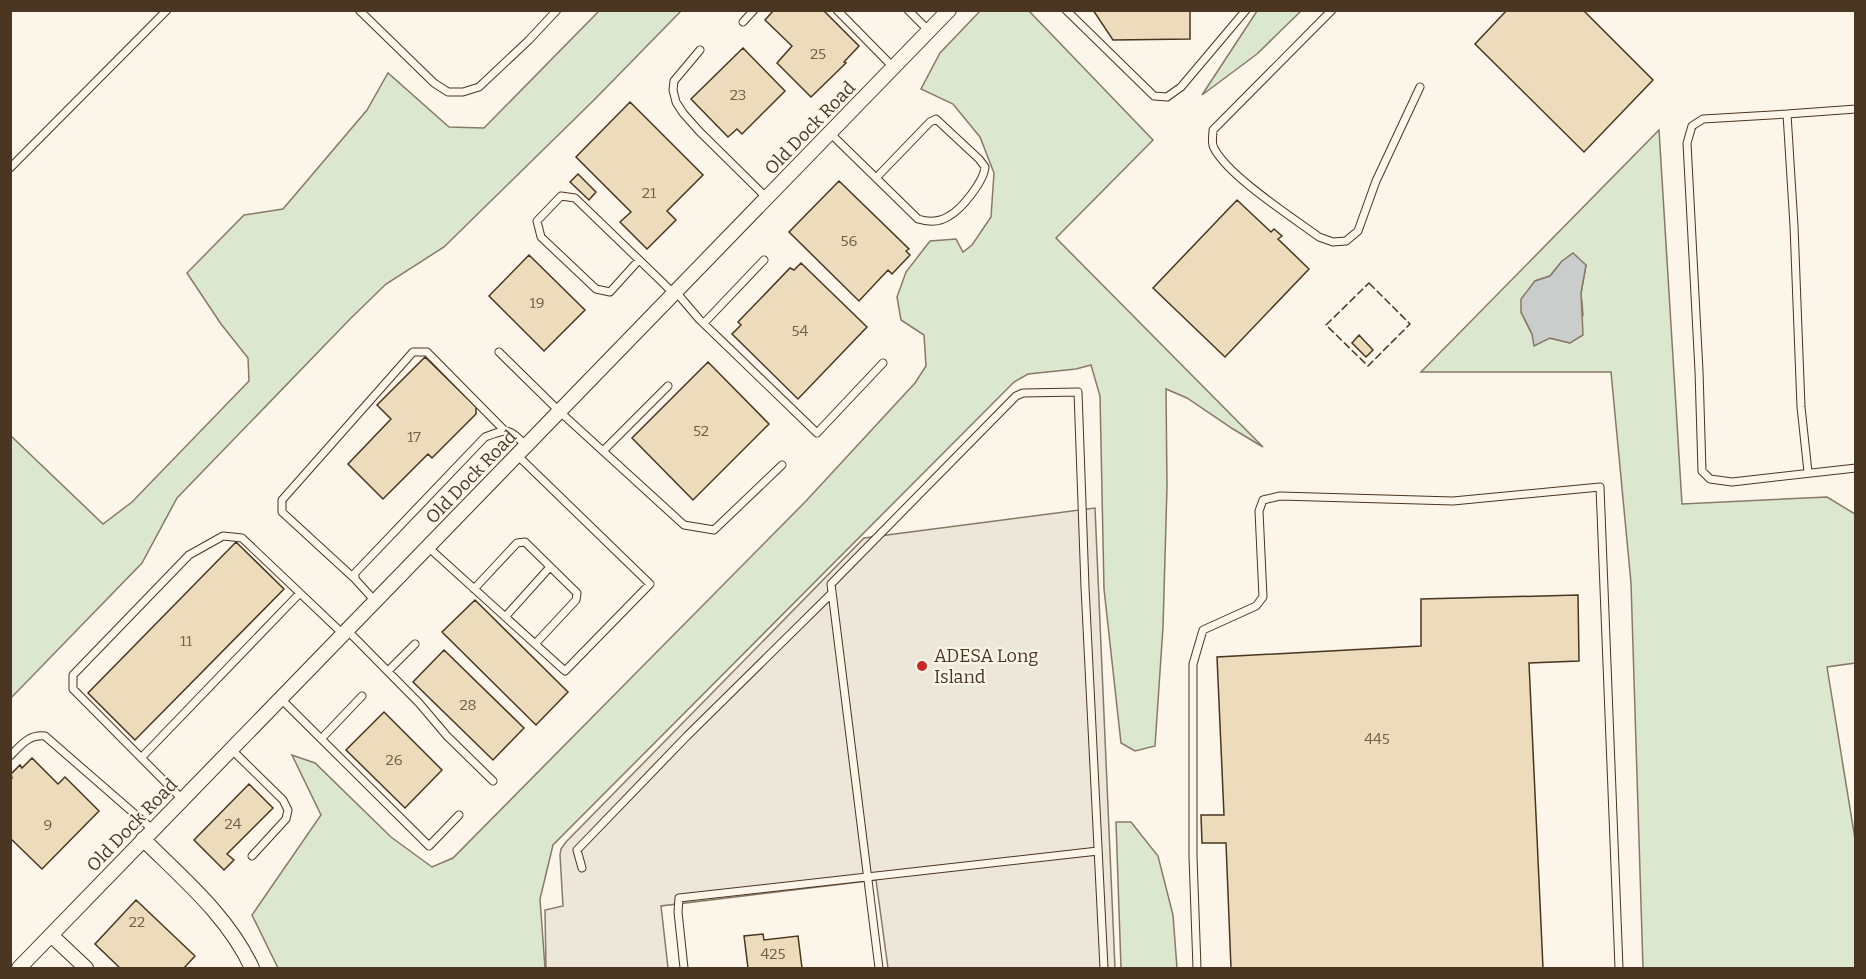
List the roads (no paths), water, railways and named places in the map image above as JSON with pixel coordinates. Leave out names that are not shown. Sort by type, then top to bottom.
[{"type":"street","name":"Old Dock Road","points":[[19,969],[949,10]]},
{"type":"street","points":[[148,834],[221,918],[245,953],[252,969]]},
{"type":"street","points":[[51,935],[86,969]]},
{"type":"lane","points":[[10,168],[167,10]]},
{"type":"lane","points":[[359,10],[434,83],[448,92],[463,92],[479,87],[557,10]]},
{"type":"lane","points":[[743,22],[754,10]]},
{"type":"lane","points":[[837,10],[894,68]]},
{"type":"lane","points":[[908,10],[929,31]]},
{"type":"lane","points":[[1066,10],[1154,96],[1167,97],[1180,87],[1246,10]]},
{"type":"lane","points":[[1332,10],[1213,130],[1212,146],[1220,158],[1246,183],[1319,237],[1333,242],[1346,241],[1358,231],[1376,181],[1420,87]]},
{"type":"lane","points":[[700,50],[674,81],[673,90],[676,102],[682,114],[767,198]]},
{"type":"lane","points":[[1856,109],[1703,119],[1692,126],[1687,143],[1702,471],[1710,479],[1732,482],[1856,468]]},
{"type":"lane","points":[[1788,114],[1801,407],[1808,472]]},
{"type":"lane","points":[[830,133],[876,178],[918,219],[926,221],[949,217],[981,180],[985,167],[939,121],[933,120],[876,178]]},
{"type":"lane","points":[[639,260],[610,292],[596,289],[541,237],[537,221],[561,196],[575,198],[675,293],[817,433],[883,363]]},
{"type":"lane","points":[[704,323],[764,260]]},
{"type":"lane","points":[[375,601],[355,579],[282,512],[282,500],[412,352],[427,352],[504,429],[512,432],[521,451],[650,584],[565,671],[428,546]]},
{"type":"lane","points":[[499,352],[559,411],[684,525],[714,530],[782,465]]},
{"type":"lane","points":[[603,452],[668,386]]},
{"type":"lane","points":[[879,969],[831,584],[1017,396],[1023,393],[1078,392],[1104,969]]},
{"type":"lane","points":[[355,579],[355,573],[485,437],[504,429]]},
{"type":"lane","points":[[1197,969],[1192,857],[1193,664],[1203,630],[1256,606],[1263,597],[1259,511],[1263,500],[1280,496],[1453,501],[1600,487],[1619,969]]},
{"type":"lane","points":[[182,799],[73,689],[73,675],[189,555],[223,536],[242,538],[388,671],[447,736],[493,781]]},
{"type":"lane","points":[[474,589],[517,543],[525,542],[577,593],[576,600],[535,644]]},
{"type":"lane","points":[[505,617],[550,567]]},
{"type":"lane","points":[[141,758],[300,593]]},
{"type":"lane","points":[[582,868],[578,850],[687,736],[832,593]]},
{"type":"lane","points":[[388,671],[415,644]]},
{"type":"lane","points":[[321,739],[362,696]]},
{"type":"lane","points":[[280,698],[429,846],[459,814]]},
{"type":"lane","points":[[10,756],[30,737],[45,736],[148,834]]},
{"type":"lane","points":[[231,749],[283,800],[288,810],[286,819],[252,856]]},
{"type":"lane","points":[[684,969],[678,912],[679,898],[1098,851]]},
{"type":"place","name":"ADESA Long Island","points":[[922,666]]}]
